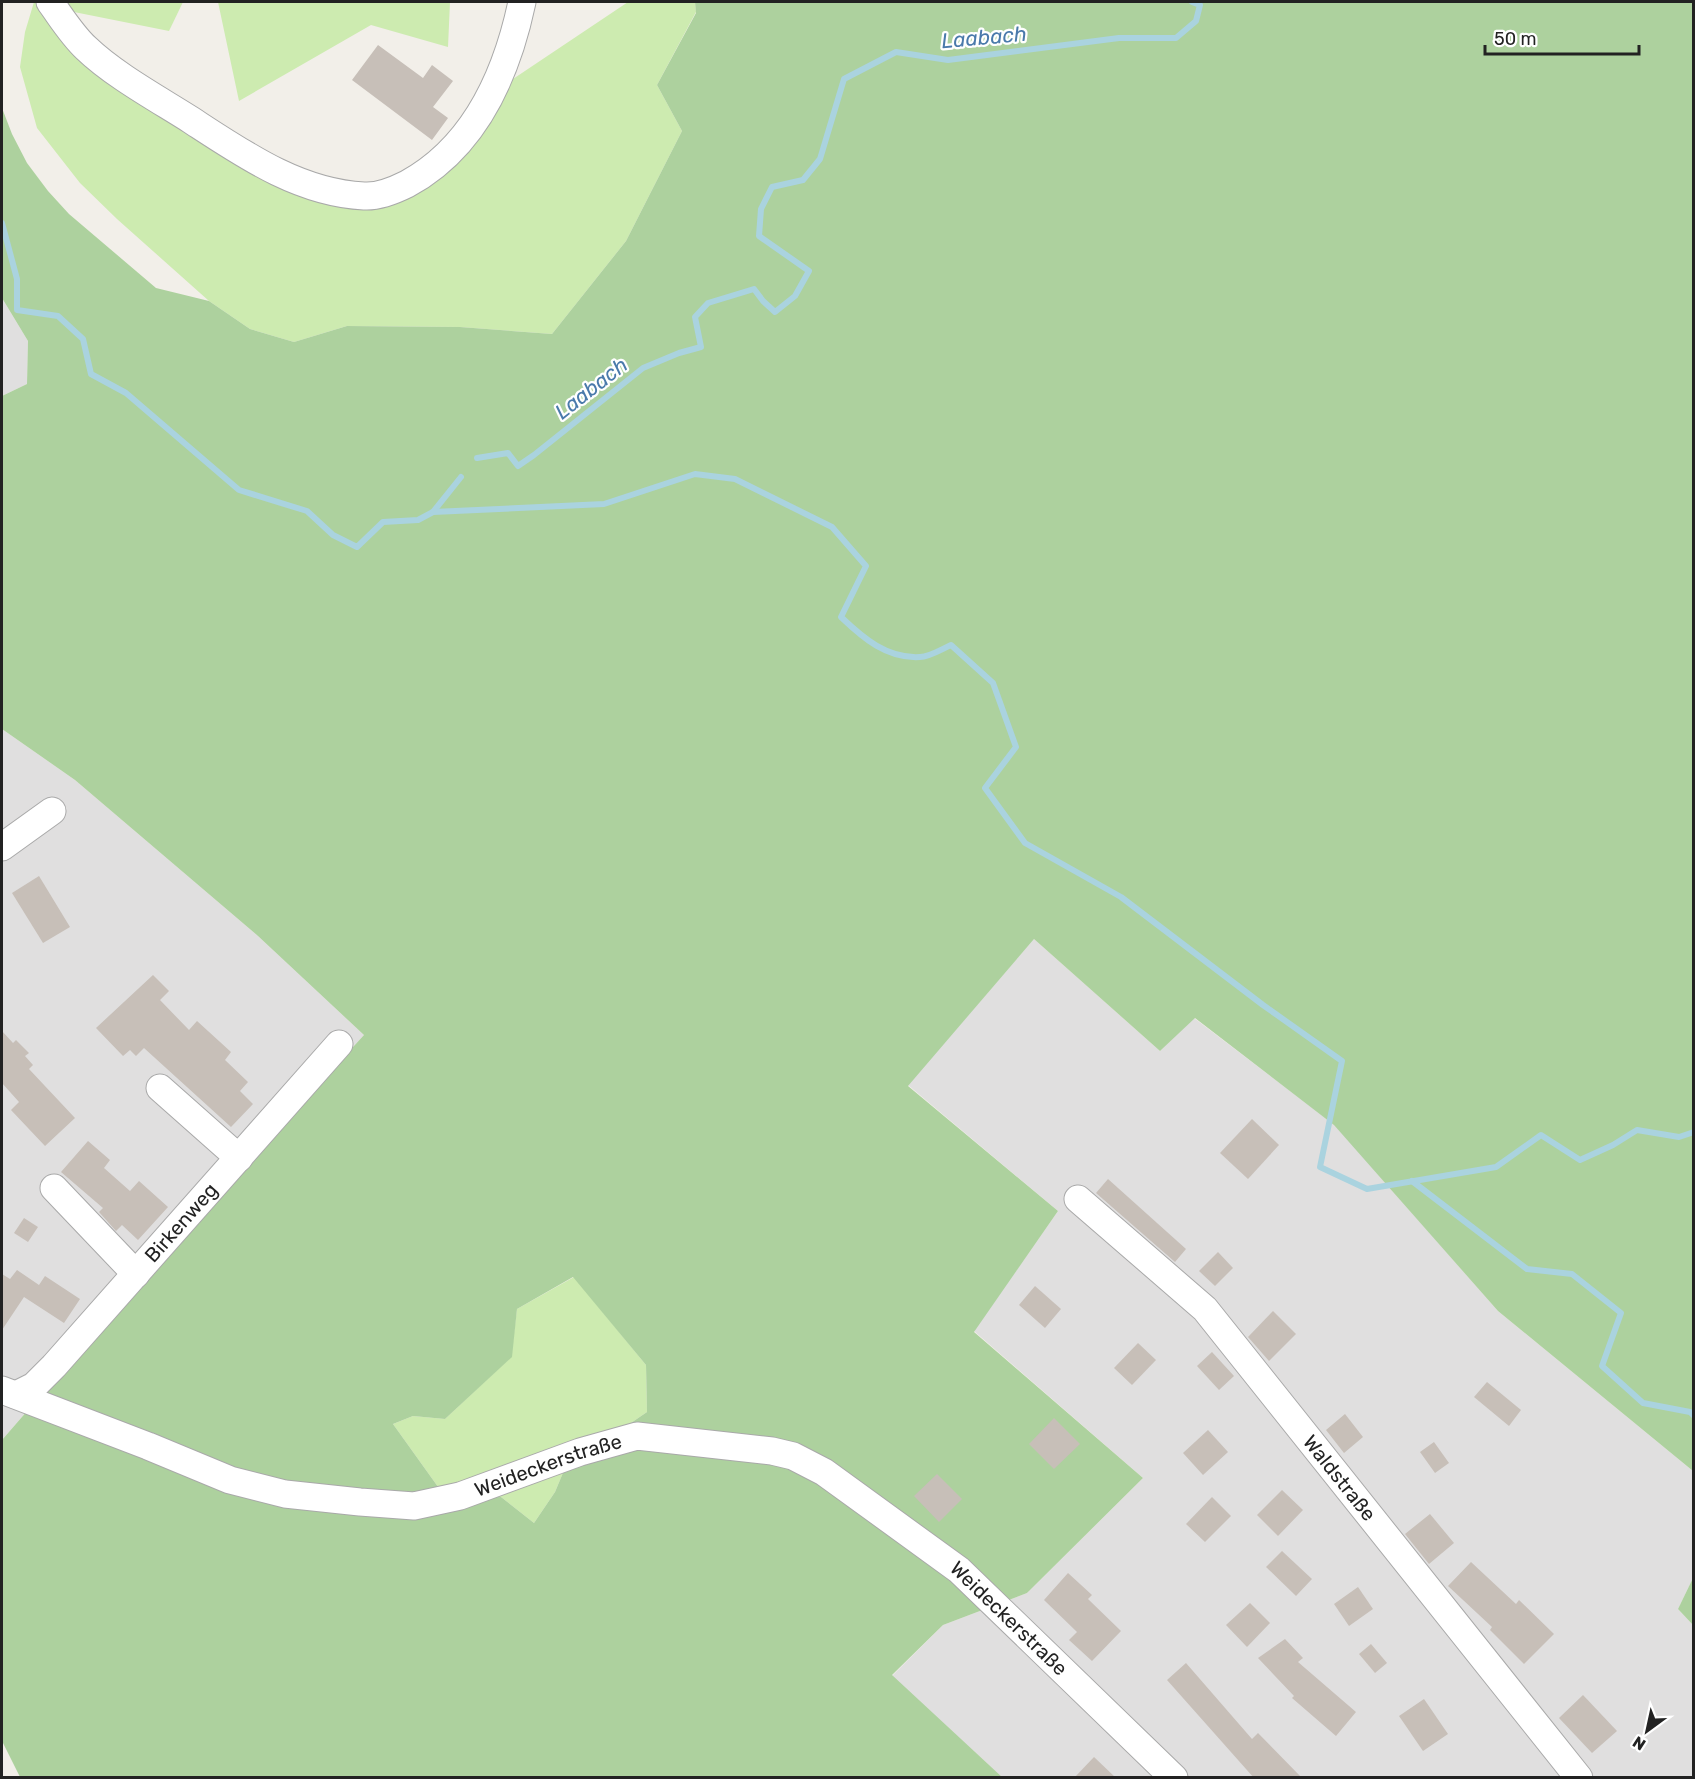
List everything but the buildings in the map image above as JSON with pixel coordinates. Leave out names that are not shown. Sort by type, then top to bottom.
[{"type":"street","points":[[50,2],[86,48],[113,69],[249,158],[303,183],[344,194],[367,196],[396,189],[418,177],[443,158],[462,137],[484,109],[503,68],[522,2]]},
{"type":"street","points":[[2,847],[52,811]]},
{"type":"street","name":"Birkenweg","points":[[9,1393],[34,1386],[54,1366],[339,1044]]},
{"type":"street","points":[[160,1088],[239,1158]]},
{"type":"street","points":[[54,1188],[136,1274]]},
{"type":"street","name":"Waldstraße","points":[[1078,1200],[1205,1309],[1568,1774]]},
{"type":"street","name":"Weideckerstraße","points":[[9,1393],[230,1480],[285,1494],[360,1502],[414,1506],[460,1496],[580,1452],[637,1436],[772,1450],[793,1456],[824,1472],[959,1570],[1174,1778]]},
{"type":"shaded area","points":[[2,298],[28,341],[27,384],[2,396]]},
{"type":"shaded area","points":[[2,729],[75,780],[258,936],[364,1035],[146,1274],[2,1440]]},
{"type":"shaded area","points":[[1034,939],[1160,1051],[1194,1018],[1335,1125],[1498,1311],[1693,1471],[1693,1578],[1678,1609],[1693,1625],[1693,1777],[1002,1777],[892,1676],[943,1625],[1027,1593],[1143,1478],[974,1331],[1058,1211],[908,1085]]},
{"type":"green space","points":[[34,2],[44,2],[159,112],[379,206],[510,81],[628,2],[695,2],[696,12],[657,85],[682,131],[626,241],[552,334],[460,327],[347,326],[294,342],[250,329],[209,301],[80,183],[37,128],[20,67],[25,32]]},
{"type":"green space","points":[[63,2],[183,2],[169,31],[69,11]]},
{"type":"green space","points":[[218,2],[450,2],[448,47],[371,25],[239,101]]},
{"type":"green space","points":[[695,2],[1693,2],[1693,1471],[1498,1311],[1334,1125],[1195,1018],[1160,1051],[1034,939],[908,1086],[1058,1211],[974,1332],[1143,1478],[1027,1593],[943,1625],[892,1675],[1002,1777],[20,1777],[2,1741],[2,1440],[146,1274],[364,1035],[258,936],[75,780],[2,729],[2,396],[27,384],[28,341],[2,298],[2,108],[27,163],[69,214],[156,288],[209,301],[250,329],[294,342],[347,326],[460,327],[552,334],[626,241],[682,131],[657,85],[696,13]],"holes":[[[573,1277],[646,1365],[647,1412],[565,1468],[555,1492],[534,1523],[501,1497],[446,1498],[393,1424],[413,1416],[445,1419],[512,1357],[517,1309]]]},
{"type":"green space","points":[[574,1277],[646,1365],[647,1412],[565,1468],[555,1492],[534,1523],[501,1497],[446,1498],[393,1424],[413,1416],[445,1419],[511,1357],[517,1309]]},
{"type":"green space","points":[[1693,1578],[1693,1625],[1678,1609]]},
{"type":"waterway","name":"Laabach","points":[[477,458],[508,453],[518,466],[643,368],[679,353],[701,347],[695,317],[708,303],[754,289],[775,312],[795,296],[809,271],[759,236],[761,209],[772,187],[803,180],[820,159],[844,79],[896,52],[948,60],[1119,38],[1176,38],[1196,21],[1200,5],[1192,2]]},
{"type":"waterway","name":"Laabach","points":[[2,223],[17,279],[17,310],[58,316],[83,339],[91,374],[126,393],[239,490],[307,511],[333,535],[357,547],[383,522],[418,520],[433,512],[461,477]]},
{"type":"waterway","points":[[433,512],[604,504],[695,474],[735,479],[832,527],[866,566],[841,617],[876,646],[897,655],[924,657],[951,645],[993,683],[1016,747],[985,788],[1025,843],[1121,897],[1263,1005],[1342,1061],[1320,1167],[1367,1189],[1496,1167],[1541,1135],[1580,1160],[1613,1145],[1637,1130],[1679,1137],[1694,1132]]},
{"type":"waterway","points":[[1412,1181],[1527,1269],[1572,1274],[1621,1313],[1602,1366],[1643,1403],[1690,1412],[1694,1416]]}]
